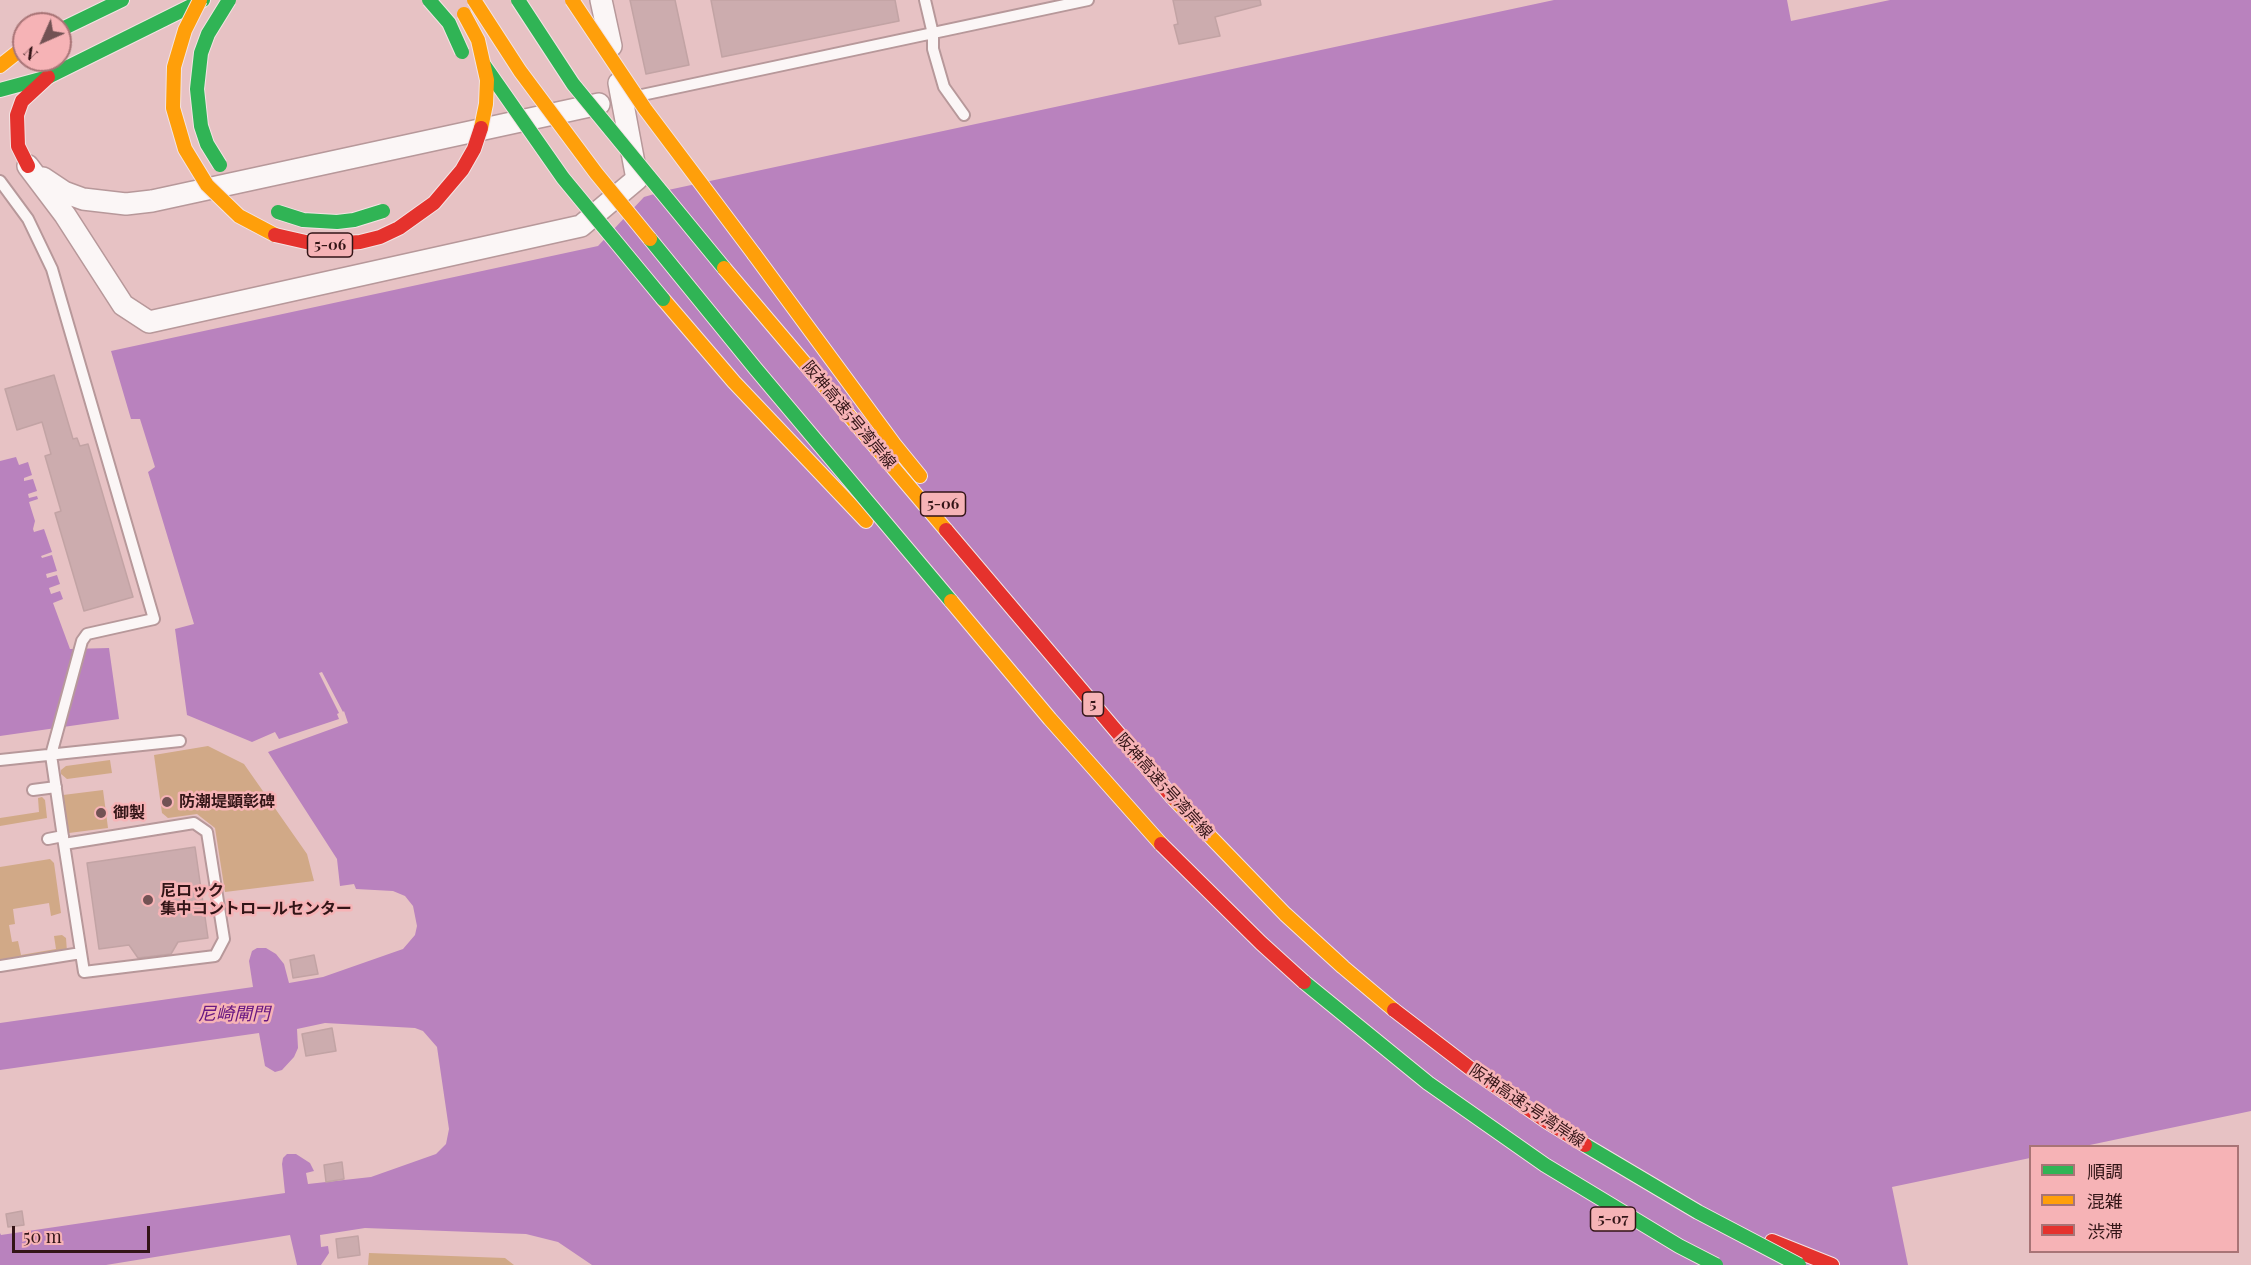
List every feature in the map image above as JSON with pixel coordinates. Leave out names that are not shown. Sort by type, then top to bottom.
[{"type":"highway","points":[[72,24],[122,0]]},
{"type":"highway","name":"5-06","points":[[202,0],[185,30],[174,67],[172,87],[174,108],[185,149],[207,185],[239,216],[277,236],[319,245],[360,242],[381,237],[417,217],[434,203],[462,170],[474,149],[483,126],[487,80],[478,40],[457,3]]},
{"type":"highway","name":"5-06","points":[[0,90],[48,77],[202,0]]},
{"type":"highway","points":[[229,0],[208,34],[201,53],[198,71],[198,108],[207,144],[216,160],[228,176],[248,194]]},
{"type":"highway","points":[[429,0],[449,23],[458,40],[464,66]]},
{"type":"highway","points":[[434,0],[467,39],[562,178],[677,316],[734,382],[811,464],[992,648]]},
{"type":"highway","points":[[474,0],[520,71],[596,173],[755,368],[1110,788],[1155,838],[1261,943],[1372,1040],[1428,1083],[1545,1165],[1679,1246],[1716,1265]]},
{"type":"highway","name":"阪神高速5号湾岸線","points":[[518,0],[573,84],[619,142],[1134,753],[1181,807],[1278,907],[1342,967],[1404,1018],[1471,1069],[1546,1121],[1698,1212],[1799,1265]]},
{"type":"highway","name":"5-06","points":[[572,0],[652,118],[894,444],[932,490]]},
{"type":"highway","points":[[0,66],[12,56]]},
{"type":"highway","points":[[28,166],[18,146],[17,115],[22,102],[33,88],[48,77]]},
{"type":"highway","points":[[448,152],[461,120]]},
{"type":"highway","name":"5-06","points":[[263,204],[303,220],[337,222],[372,215],[397,203]]},
{"type":"highway","points":[[985,554],[1060,646],[1134,753]]},
{"type":"highway","name":"5-07","points":[[1545,1165],[1600,1210],[1687,1265]]},
{"type":"highway","points":[[1698,1212],[1832,1265]]},
{"type":"street","points":[[28,166],[65,215],[123,305],[149,322],[581,226],[637,179],[623,99],[601,0]]},
{"type":"street","points":[[28,166],[64,192],[83,199],[126,204],[152,201],[623,99]]},
{"type":"lane","points":[[925,0],[933,34],[933,49],[944,87],[964,115]]},
{"type":"lane","points":[[623,99],[1088,0]]},
{"type":"lane","points":[[0,181],[28,219],[52,269],[154,619],[87,634],[81,647],[51,755],[63,840],[84,976],[215,956],[224,939],[207,832],[194,823],[63,840],[48,839]]},
{"type":"lane","points":[[0,760],[180,741]]},
{"type":"lane","points":[[33,790],[56,787]]},
{"type":"lane","points":[[0,966],[81,954]]},
{"type":"shaded area","points":[[208,746],[244,764],[307,854],[314,881],[225,892],[215,828],[197,814],[168,818],[162,813],[154,755]]},
{"type":"shaded area","points":[[110,760],[112,773],[67,779],[61,774],[61,770],[66,766]]},
{"type":"shaded area","points":[[103,790],[108,828],[69,833],[63,795]]},
{"type":"shaded area","points":[[42,797],[45,800],[47,818],[0,826],[0,818],[39,812],[38,798]]},
{"type":"shaded area","points":[[50,859],[54,863],[61,913],[51,916],[49,903],[13,909],[15,924],[9,925],[12,942],[18,941],[21,955],[56,949],[54,936],[62,935],[66,938],[67,952],[0,962],[0,867]]},
{"type":"shaded area","points":[[369,1253],[505,1258],[514,1265],[368,1265]]},
{"type":"water","name":"尼崎閘門","points":[[1554,0],[1787,0],[1791,21],[1890,0],[2251,0],[2251,1111],[2090,1145],[2029,1145],[2029,1158],[1892,1187],[1908,1265],[592,1265],[558,1242],[526,1234],[365,1228],[320,1235],[321,1247],[328,1246],[329,1253],[321,1265],[297,1265],[290,1235],[106,1265],[0,1265],[0,1233],[1,1235],[285,1193],[282,1164],[287,1154],[296,1154],[310,1163],[314,1171],[306,1173],[308,1184],[371,1177],[436,1154],[446,1144],[449,1129],[437,1047],[423,1031],[415,1028],[325,1023],[297,1029],[298,1048],[294,1057],[282,1070],[275,1072],[265,1066],[259,1033],[0,1070],[0,1023],[253,987],[249,961],[252,951],[257,948],[266,948],[276,954],[284,964],[289,983],[323,977],[403,949],[415,935],[417,926],[413,906],[405,896],[393,891],[356,889],[354,884],[340,886],[337,859],[268,752],[348,723],[344,711],[322,672],[319,673],[339,713],[337,714],[339,719],[279,739],[275,732],[252,742],[187,715],[175,629],[194,624],[148,472],[155,467],[140,419],[131,419],[111,351],[598,246],[644,197]]},
{"type":"water","points":[[16,457],[19,465],[28,462],[32,475],[24,478],[24,481],[33,479],[37,491],[28,494],[29,498],[37,496],[38,499],[29,502],[35,521],[33,529],[34,532],[44,529],[52,552],[41,556],[42,558],[52,555],[57,571],[46,574],[47,578],[57,575],[60,584],[49,588],[51,594],[60,591],[63,599],[53,603],[70,649],[109,648],[119,719],[0,736],[0,461]]},
{"type":"building","points":[[630,0],[675,0],[689,65],[646,74]]},
{"type":"building","points":[[711,0],[895,0],[899,21],[722,57]]},
{"type":"building","points":[[1173,0],[1260,0],[1261,5],[1215,17],[1220,36],[1179,44],[1174,25],[1178,24]]},
{"type":"building","points":[[54,375],[73,439],[77,438],[80,446],[88,444],[133,597],[84,611],[55,513],[61,511],[45,456],[51,454],[42,422],[17,430],[5,389]]},
{"type":"building","name":"尼ロック 集中コントロールセンター","points":[[195,847],[208,938],[178,942],[171,954],[138,958],[129,945],[99,949],[87,863]]},
{"type":"building","points":[[314,955],[318,974],[293,978],[290,960]]},
{"type":"building","points":[[332,1028],[336,1051],[306,1056],[302,1034]]},
{"type":"building","points":[[342,1162],[344,1179],[326,1182],[324,1165]]},
{"type":"building","points":[[22,1211],[24,1225],[8,1227],[6,1214]]},
{"type":"building","points":[[358,1236],[360,1255],[338,1258],[336,1239]]},
{"type":"traffic: fast","points":[[72,24],[122,0]]},
{"type":"traffic: fast","points":[[0,90],[48,77],[203,0]]},
{"type":"traffic: fast","points":[[220,165],[207,144],[201,126],[197,89],[201,53],[208,34],[229,0]]},
{"type":"traffic: fast","points":[[429,0],[449,23],[462,52]]},
{"type":"traffic: fast","points":[[518,0],[573,84],[724,268]]},
{"type":"traffic: fast","points":[[484,65],[563,178],[663,299]]},
{"type":"traffic: fast","points":[[278,212],[303,220],[337,222],[354,220],[383,211]]},
{"type":"traffic: fast","points":[[650,239],[951,601]]},
{"type":"traffic: fast","points":[[1304,982],[1428,1083],[1545,1165],[1679,1246],[1716,1265]]},
{"type":"traffic: fast","points":[[1585,1145],[1698,1212],[1799,1265]]},
{"type":"traffic: slow","points":[[200,0],[185,30],[174,67],[173,108],[185,149],[207,185],[239,216],[275,235]]},
{"type":"traffic: slow","points":[[474,0],[520,71],[596,173],[650,239]]},
{"type":"traffic: slow","points":[[572,0],[645,109],[754,254]]},
{"type":"traffic: slow","points":[[464,14],[478,40],[487,80],[486,104],[481,128]]},
{"type":"traffic: slow","points":[[0,66],[12,56]]},
{"type":"traffic: slow","points":[[754,254],[920,476]]},
{"type":"traffic: slow","points":[[724,268],[946,530]]},
{"type":"traffic: slow","points":[[663,299],[734,382],[866,521]]},
{"type":"traffic: slow","points":[[951,601],[1050,719],[1161,844]]},
{"type":"traffic: slow","points":[[1173,798],[1285,914],[1394,1010]]},
{"type":"traffic: jam","points":[[28,166],[18,146],[17,115],[22,101],[48,77]]},
{"type":"traffic: jam","points":[[275,235],[319,245],[360,242],[380,237],[399,228],[434,203],[462,170],[474,149],[481,128]]},
{"type":"traffic: jam","points":[[946,530],[1173,798]]},
{"type":"traffic: jam","points":[[1161,844],[1304,982]]},
{"type":"traffic: jam","points":[[1394,1010],[1471,1069],[1585,1145]]},
{"type":"traffic: jam","points":[[1772,1241],[1832,1265]]},
{"type":"place","name":"防潮堤顕彰碑","points":[[167,802]]},
{"type":"place","name":"御製","points":[[101,813]]},
{"type":"place","name":"尼ロック 集中コントロールセンター","points":[[148,900]]}]
